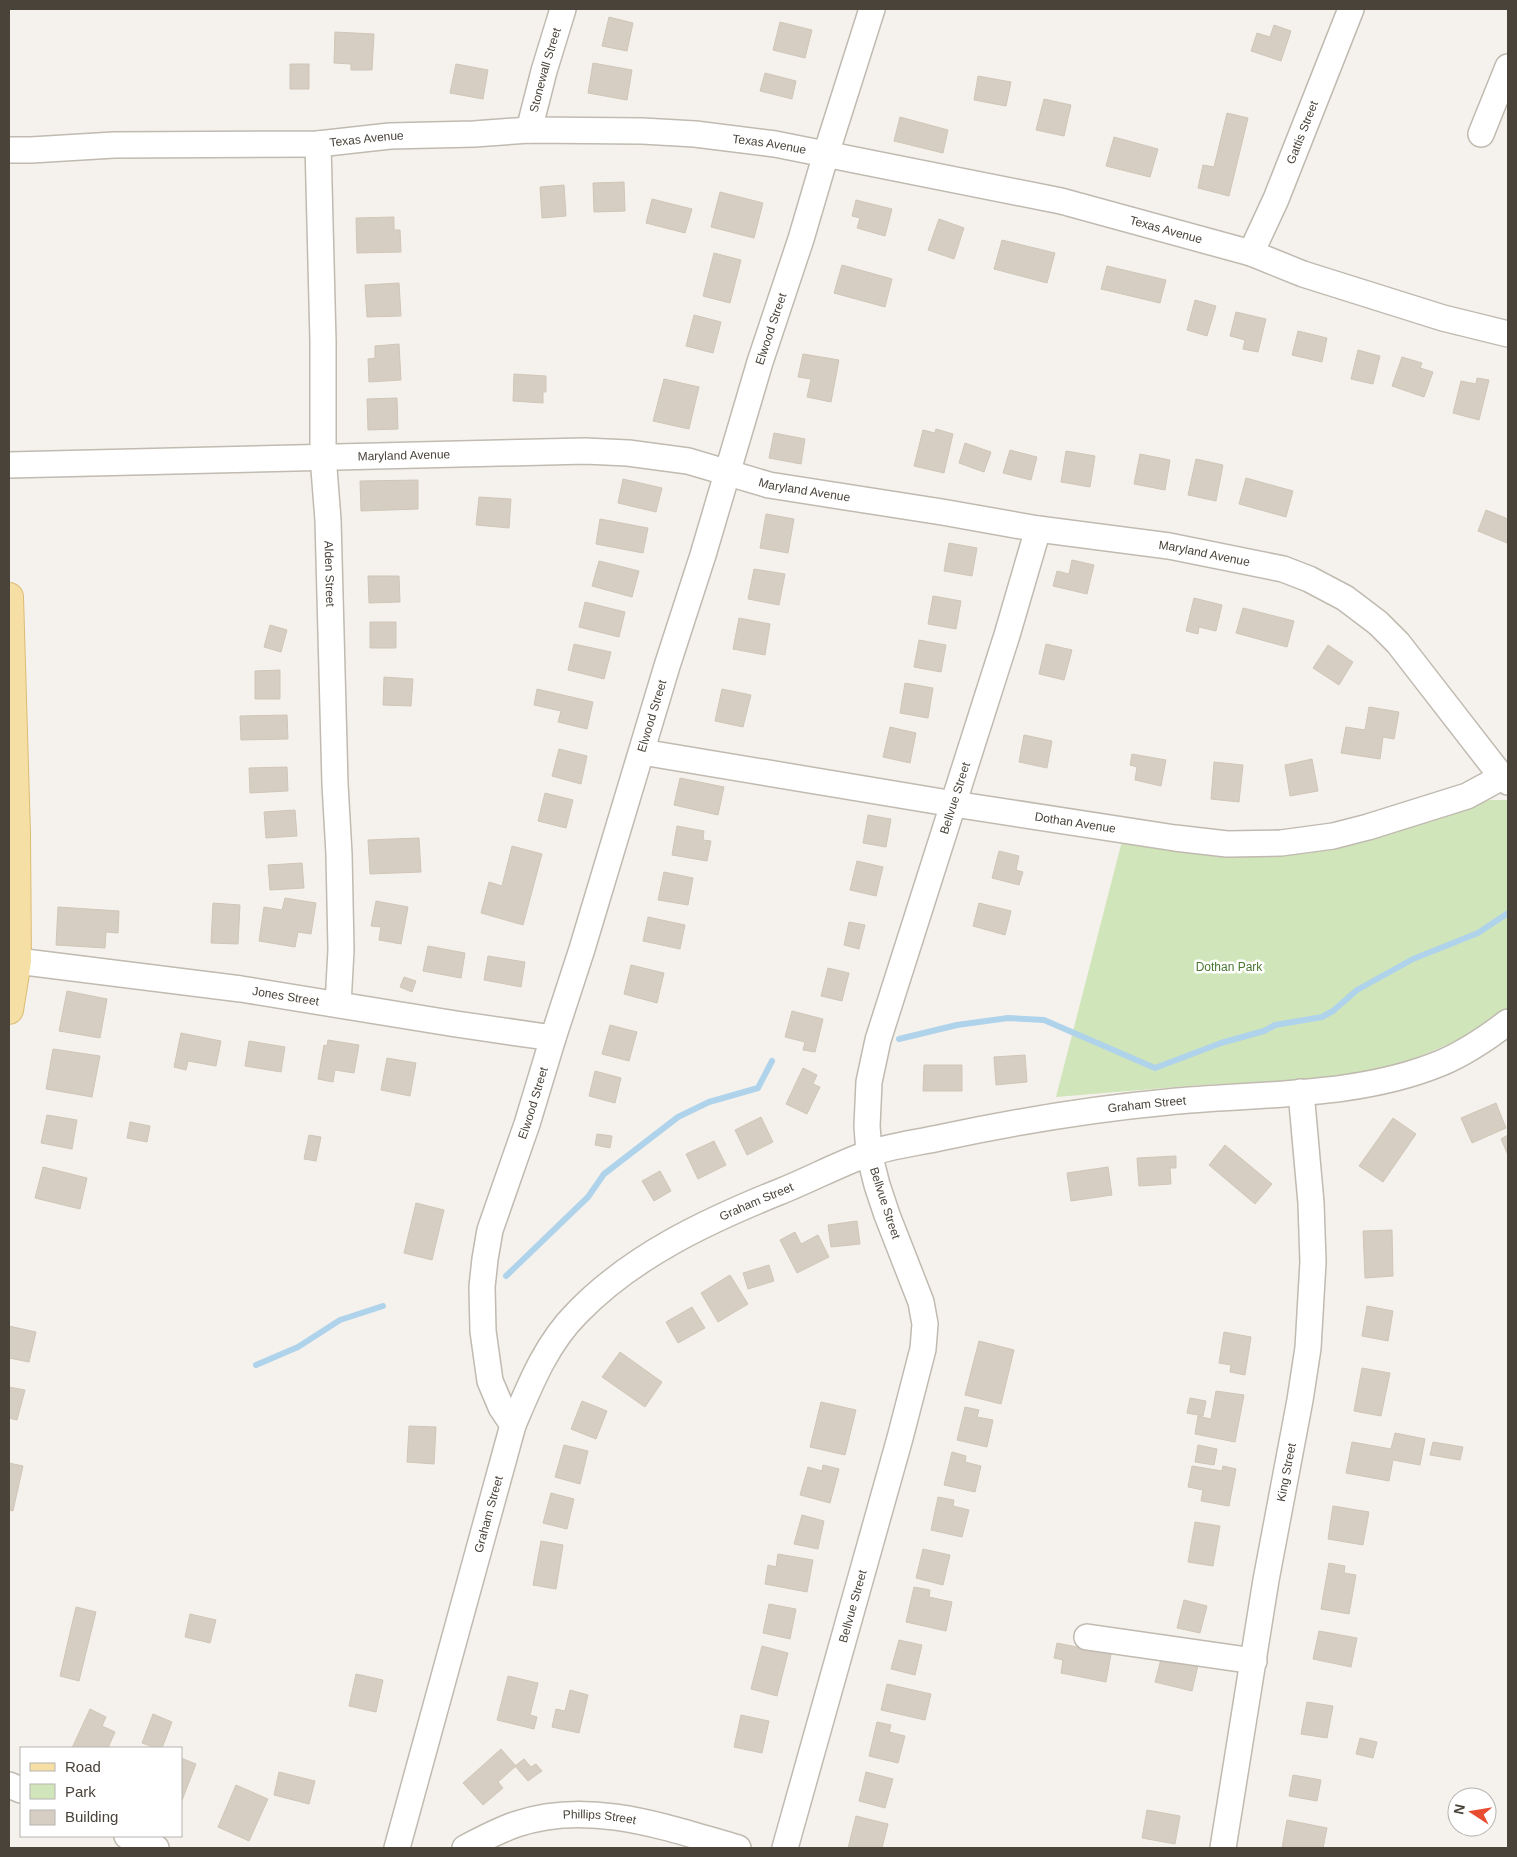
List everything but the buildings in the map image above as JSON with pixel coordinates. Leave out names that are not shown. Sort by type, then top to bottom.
[{"type":"main road","points":[[9,597],[16,834],[17,961],[9,1010]]},
{"type":"street","name":"Stonewall Street","points":[[529,130],[544,71],[563,9]]},
{"type":"street","name":"Elwood Street","points":[[513,1425],[501,1407],[490,1381],[483,1331],[482,1287],[490,1230],[527,1124],[582,950],[760,362],[801,239],[872,9]]},
{"type":"street","name":"Gattis Street","points":[[1251,253],[1276,199],[1350,9]]},
{"type":"street","points":[[1481,134],[1508,67]]},
{"type":"street","name":"Texas Avenue","points":[[9,150],[114,145],[318,144],[390,136],[474,134],[529,130],[642,131],[695,134],[774,144],[1061,201],[1251,253],[1303,274],[1443,318],[1508,334]]},
{"type":"street","name":"Alden Street","points":[[318,144],[324,341],[323,456],[328,520],[335,784],[339,854],[341,950],[338,1004]]},
{"type":"street","name":"Maryland Avenue","points":[[9,466],[323,456],[585,451],[628,453],[688,461],[769,485],[1038,529],[1188,550],[1282,569],[1309,578],[1345,598],[1378,624],[1398,643],[1505,779]]},
{"type":"street","name":"Bellvue Street","points":[[785,1848],[895,1457],[923,1349],[925,1324],[921,1302],[884,1208],[870,1153],[867,1126],[869,1082],[878,1040],[1007,635],[1038,529]]},
{"type":"street","name":"Dothan Avenue","points":[[642,752],[954,804],[1175,838],[1228,844],[1280,843],[1333,836],[1467,796],[1505,779]]},
{"type":"street","name":"Jones Street","points":[[17,961],[241,989],[553,1038]]},
{"type":"street","name":"Graham Street","points":[[397,1848],[513,1425],[536,1370],[550,1346],[575,1314],[604,1286],[667,1244],[701,1225],[755,1200],[870,1153],[968,1132],[1102,1110],[1168,1102],[1302,1092],[1365,1084],[1412,1073],[1442,1062],[1482,1041],[1508,1022]]},
{"type":"street","name":"King Street","points":[[1223,1848],[1266,1580],[1308,1348],[1313,1262],[1311,1203],[1302,1092]]},
{"type":"street","points":[[1086,1636],[1254,1660]]},
{"type":"street","name":"Phillips Street","points":[[465,1848],[483,1838],[517,1824],[549,1816],[574,1814],[627,1819],[677,1839],[738,1848]]},
{"type":"street","points":[[129,1837],[156,1848]]},
{"type":"green space","name":"Dothan Park","points":[[1485,800],[1508,800],[1508,1010],[1499,1018],[1470,1035],[1385,1071],[1282,1081],[1201,1085],[1056,1097],[1122,841],[1178,847]]},
{"type":"waterway","points":[[899,1039],[957,1025],[1008,1018],[1044,1020],[1155,1068],[1221,1043],[1264,1031],[1275,1025],[1322,1017],[1333,1011],[1357,990],[1413,959],[1478,933],[1508,913]]},
{"type":"waterway","points":[[506,1276],[588,1197],[604,1174],[678,1117],[709,1102],[758,1088],[772,1061]]},
{"type":"waterway","points":[[256,1365],[298,1347],[340,1320],[383,1306]]}]
